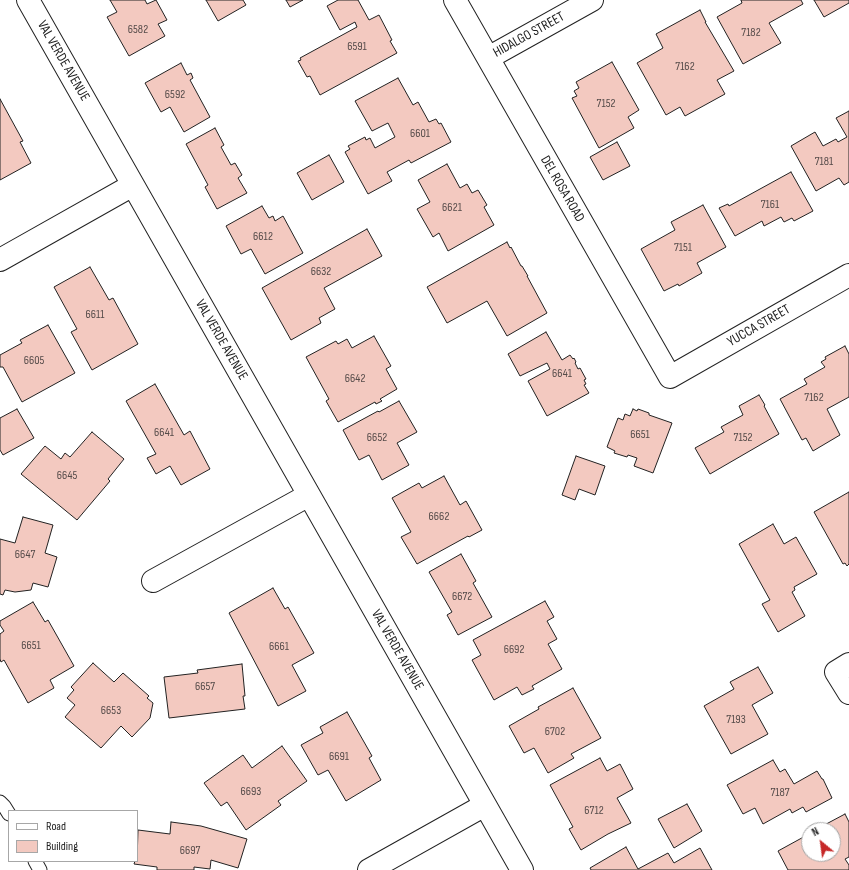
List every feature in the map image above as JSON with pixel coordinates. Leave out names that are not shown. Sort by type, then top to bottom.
[{"type":"street","name":"VAL VERDE AVENUE","points":[[28,0],[522,870]]},
{"type":"street","name":"DEL ROSA ROAD","points":[[456,0],[670,377]]},
{"type":"street","name":"HIDALGO STREET","points":[[488,58],[592,0]]},
{"type":"street","points":[[0,260],[133,185]]},
{"type":"street","name":"YUCCA STREET","points":[[670,377],[849,275]]},
{"type":"street","points":[[152,581],[309,496]]},
{"type":"street","points":[[849,664],[836,672],[849,693]]},
{"type":"street","points":[[368,870],[485,806]]},
{"type":"lane","points":[[0,802],[8,812]]},
{"type":"building","points":[[110,0],[145,0],[147,4],[156,0],[167,20],[158,24],[165,36],[129,56],[107,17],[117,12]]},
{"type":"building","points":[[206,0],[243,0],[246,5],[218,21]]},
{"type":"building","points":[[286,0],[303,0],[290,7]]},
{"type":"building","points":[[338,0],[358,0],[369,20],[379,15],[397,53],[320,95],[310,76],[307,77],[298,61],[301,60],[300,58],[357,27],[355,22],[340,30],[327,6]]},
{"type":"building","points":[[741,0],[801,0],[803,4],[769,23],[781,43],[743,64],[717,17],[742,3]]},
{"type":"building","points":[[814,0],[849,0],[849,3],[824,17]]},
{"type":"building","points":[[700,10],[705,22],[734,71],[717,80],[725,94],[685,116],[680,107],[666,115],[637,63],[663,48],[656,34]]},
{"type":"building","points":[[612,62],[639,110],[628,117],[634,128],[599,148],[572,98],[577,96],[574,91],[579,88],[576,82]]},
{"type":"building","points":[[181,63],[187,75],[191,73],[193,78],[190,80],[210,117],[184,132],[170,107],[161,112],[145,83]]},
{"type":"building","points":[[398,78],[413,105],[418,102],[429,122],[436,119],[439,124],[441,123],[451,142],[411,163],[409,160],[387,172],[392,181],[368,194],[345,152],[350,149],[348,146],[365,137],[366,140],[370,138],[375,148],[395,137],[388,123],[372,131],[355,101]]},
{"type":"building","points":[[0,99],[23,141],[20,142],[31,163],[0,180]]},
{"type":"building","points":[[849,111],[849,182],[844,185],[839,178],[816,191],[791,146],[815,132],[823,146],[836,139],[838,142],[847,137],[836,118]]},
{"type":"building","points":[[215,128],[224,145],[221,147],[231,165],[235,163],[242,175],[238,178],[247,193],[217,209],[205,187],[208,185],[186,144]]},
{"type":"building","points":[[617,142],[630,166],[603,180],[590,157]]},
{"type":"building","points":[[329,155],[344,182],[312,200],[297,173]]},
{"type":"building","points":[[447,164],[460,188],[467,184],[472,193],[478,190],[487,205],[484,207],[494,225],[448,251],[439,233],[433,237],[417,209],[430,202],[418,180]]},
{"type":"building","points":[[791,172],[813,211],[794,221],[792,218],[784,222],[781,217],[764,226],[762,221],[735,236],[719,208],[728,204],[729,206]]},
{"type":"building","points":[[703,205],[726,247],[697,263],[702,273],[679,286],[678,284],[664,291],[641,249],[675,230],[671,222]]},
{"type":"building","points":[[262,206],[269,218],[273,216],[275,221],[283,216],[303,253],[265,274],[251,249],[241,254],[226,226]]},
{"type":"building","points":[[367,229],[382,256],[324,288],[335,309],[319,318],[321,323],[291,340],[262,288]]},
{"type":"building","points":[[507,242],[528,276],[547,313],[507,336],[487,301],[447,323],[427,287]]},
{"type":"building","points":[[90,267],[109,300],[113,298],[138,344],[92,370],[71,332],[77,329],[54,287]]},
{"type":"building","points":[[48,325],[75,373],[22,402],[3,367],[0,367],[0,355],[22,343],[20,340]]},
{"type":"building","points":[[546,332],[562,360],[570,355],[573,359],[574,358],[578,369],[580,368],[586,379],[584,380],[586,384],[584,385],[589,393],[547,416],[528,381],[550,369],[547,363],[520,376],[508,354]]},
{"type":"building","points":[[374,336],[391,366],[386,369],[397,389],[380,399],[382,401],[376,404],[375,402],[338,422],[326,401],[329,399],[306,357],[336,341],[338,344],[347,339],[352,348]]},
{"type":"building","points":[[845,346],[849,354],[849,397],[827,409],[840,435],[813,451],[806,438],[802,440],[780,399],[807,384],[804,379],[825,367],[821,362],[826,359],[825,357]]},
{"type":"building","points":[[155,384],[184,435],[190,431],[210,469],[181,485],[170,466],[156,474],[147,458],[156,454],[126,401]]},
{"type":"building","points":[[759,395],[779,434],[710,474],[695,448],[724,432],[721,427],[743,415],[739,406]]},
{"type":"building","points":[[399,401],[417,432],[397,443],[409,465],[382,480],[369,455],[359,460],[343,430]]},
{"type":"building","points":[[17,409],[34,438],[3,455],[0,450],[0,418]]},
{"type":"building","points":[[633,409],[637,411],[638,409],[649,413],[649,415],[672,423],[653,473],[634,466],[637,458],[614,453],[615,451],[607,447],[618,418],[623,420],[625,414],[630,416]]},
{"type":"building","points":[[92,432],[124,459],[108,479],[110,481],[77,520],[21,474],[45,446],[61,459],[65,453],[70,457]]},
{"type":"building","points":[[576,456],[605,466],[595,495],[579,489],[575,500],[562,495]]},
{"type":"building","points":[[444,476],[460,505],[466,501],[482,530],[417,564],[401,537],[411,532],[392,498],[419,483],[422,488]]},
{"type":"building","points":[[849,492],[849,564],[847,566],[845,563],[843,564],[814,512]]},
{"type":"building","points":[[23,517],[53,525],[45,553],[57,557],[48,587],[33,583],[31,590],[15,592],[5,590],[3,595],[0,594],[0,539],[15,543]]},
{"type":"building","points":[[773,524],[784,544],[796,537],[817,574],[794,587],[795,590],[792,592],[805,616],[778,632],[762,604],[770,600],[739,544]]},
{"type":"building","points":[[461,554],[476,581],[473,583],[492,617],[458,635],[447,615],[452,612],[429,572]]},
{"type":"building","points":[[273,588],[285,609],[288,607],[314,653],[292,665],[306,691],[278,706],[229,613]]},
{"type":"building","points":[[545,601],[554,617],[547,621],[557,639],[548,644],[562,669],[532,686],[534,689],[522,695],[517,687],[494,700],[472,660],[481,655],[473,640]]},
{"type":"building","points":[[33,602],[45,622],[48,620],[74,666],[50,680],[54,688],[28,703],[4,660],[1,662],[0,634],[4,631],[0,625],[0,621]]},
{"type":"building","points":[[93,663],[114,682],[123,673],[149,696],[147,698],[153,703],[150,718],[132,737],[121,726],[101,748],[65,717],[75,705],[67,698],[74,690],[71,687]]},
{"type":"building","points":[[242,664],[245,709],[169,718],[164,677],[198,673],[197,670]]},
{"type":"building","points":[[758,667],[773,693],[752,705],[768,734],[731,754],[704,706],[734,689],[730,682]]},
{"type":"building","points":[[573,688],[601,738],[571,754],[574,758],[548,773],[534,748],[524,753],[509,726],[539,709],[538,707]]},
{"type":"building","points":[[347,712],[372,756],[369,758],[381,780],[346,801],[328,770],[318,775],[301,745],[323,733],[320,727]]},
{"type":"building","points":[[282,746],[307,781],[278,801],[281,805],[246,830],[227,802],[221,806],[204,783],[243,755],[252,768]]},
{"type":"building","points":[[600,758],[607,771],[620,764],[633,789],[617,798],[631,823],[608,834],[581,850],[569,829],[573,827],[550,785]]},
{"type":"building","points":[[773,760],[780,772],[785,769],[794,784],[817,771],[823,779],[832,798],[806,812],[803,807],[792,813],[790,809],[763,824],[755,808],[743,814],[727,785]]},
{"type":"building","points":[[687,804],[702,831],[674,848],[658,819]]},
{"type":"building","points":[[845,814],[849,822],[849,857],[845,859],[849,865],[849,870],[788,870],[778,851],[801,838],[801,862],[841,862],[841,822],[830,822]]},
{"type":"building","points":[[171,822],[201,826],[247,839],[238,868],[211,860],[210,869],[194,867],[194,870],[157,870],[157,867],[134,864],[135,862],[138,862],[138,830],[170,834]]},
{"type":"building","points":[[626,847],[638,869],[668,853],[674,863],[700,848],[712,870],[591,870],[590,868]]}]
